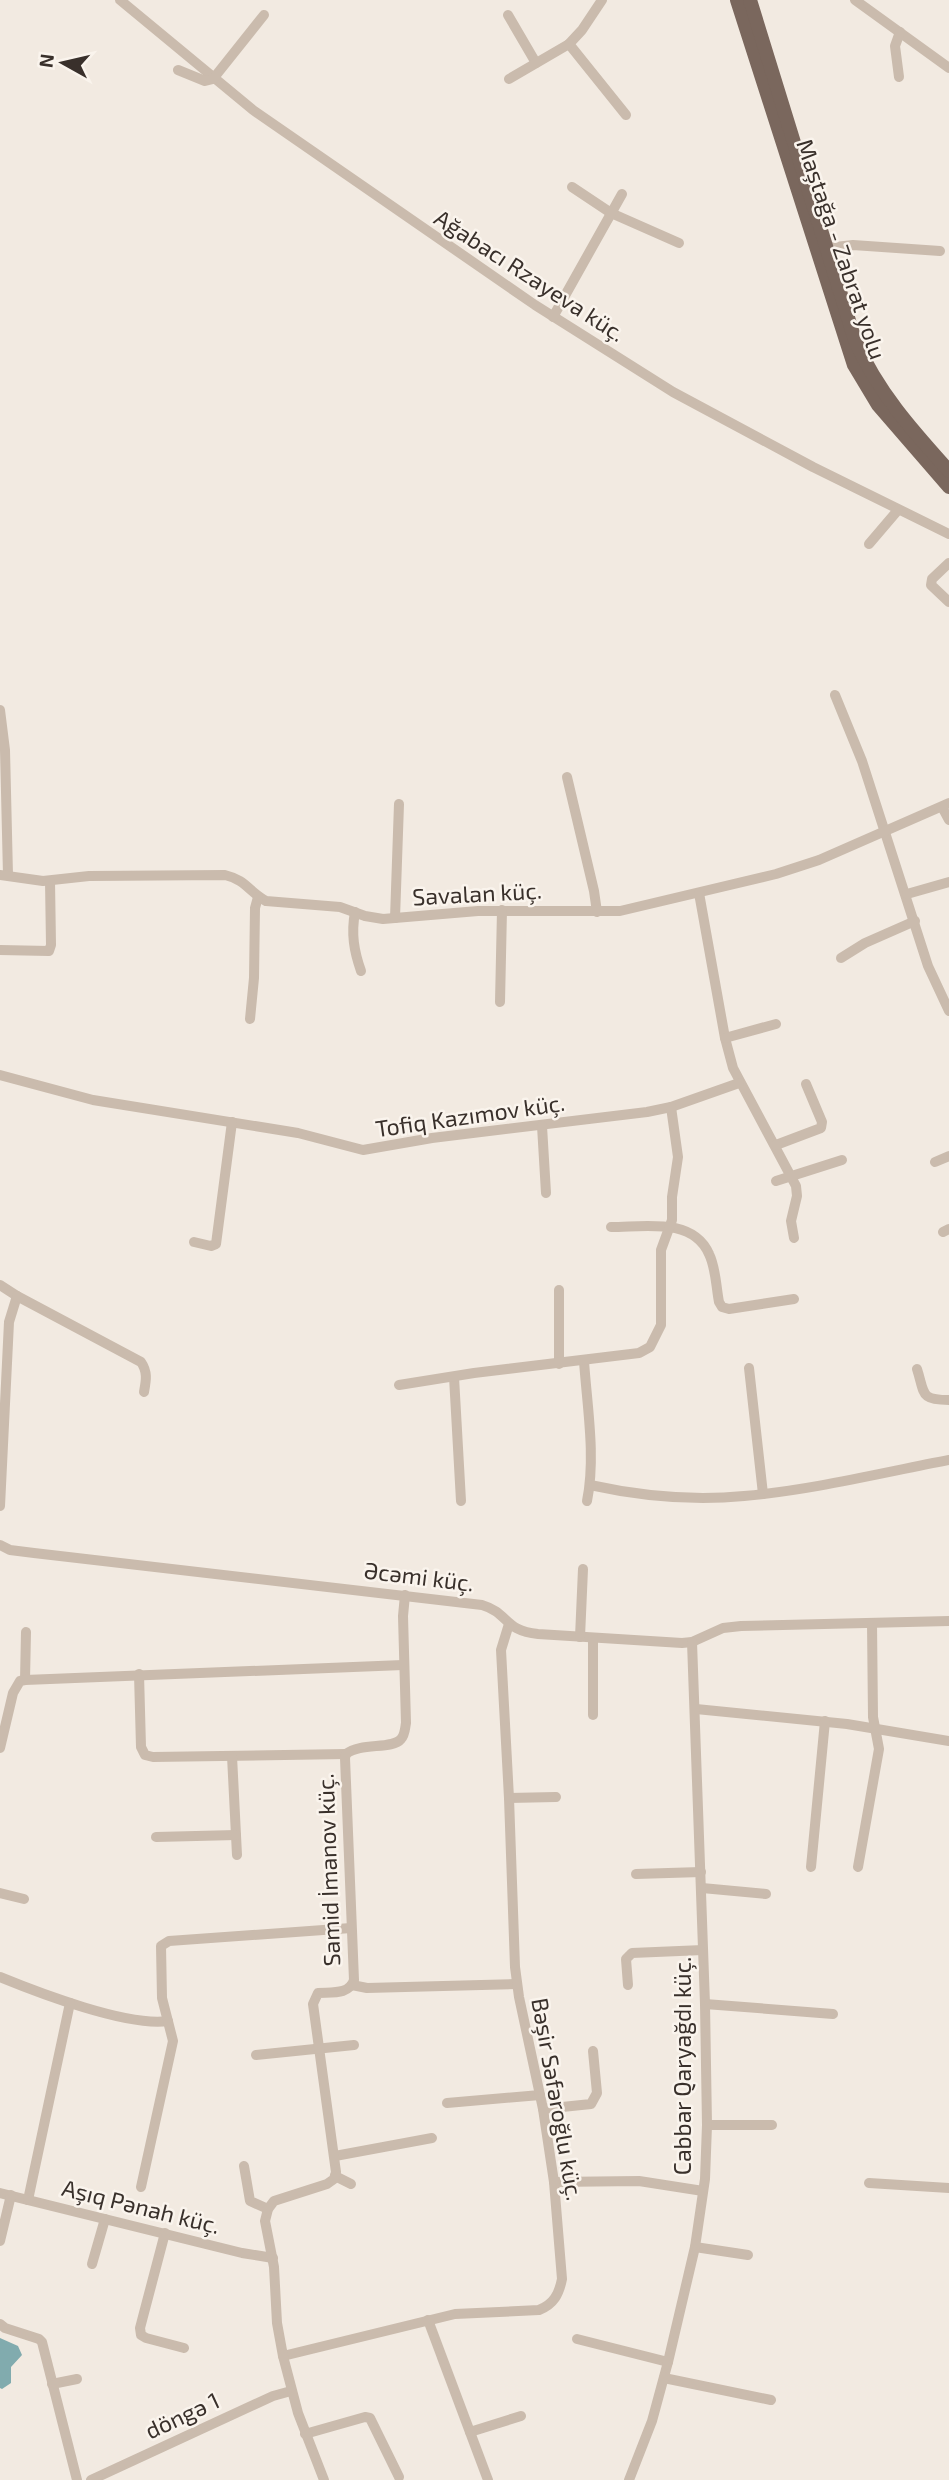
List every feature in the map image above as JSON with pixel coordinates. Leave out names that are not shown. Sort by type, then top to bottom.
[{"type":"main road","name":"Maştağa - Zabrat yolu","points":[[737,0],[854,365],[884,413],[949,487]]},
{"type":"main road","points":[[750,0],[855,340],[874,379],[904,420],[949,471]]},
{"type":"street","name":"Ağabacı Rzayeva küç.","points":[[120,0],[213,79],[335,169],[553,317],[673,392],[949,534]]},
{"type":"street","points":[[509,79],[569,44],[602,0]]},
{"type":"street","points":[[855,0],[949,68]]},
{"type":"street","points":[[178,70],[205,81],[213,79],[264,15]]},
{"type":"street","points":[[508,15],[536,63]]},
{"type":"street","points":[[899,77],[895,46],[900,32]]},
{"type":"street","points":[[569,44],[626,115]]},
{"type":"street","points":[[572,187],[611,213],[679,243]]},
{"type":"street","points":[[553,317],[622,194]]},
{"type":"street","points":[[827,248],[853,245],[940,251]]},
{"type":"street","points":[[869,544],[898,510]]},
{"type":"street","points":[[949,563],[932,579],[931,585],[949,602]]},
{"type":"street","points":[[835,695],[862,761],[928,966],[949,1011]]},
{"type":"street","points":[[0,710],[5,751],[4,875]]},
{"type":"street","points":[[567,777],[597,912]]},
{"type":"street","points":[[395,918],[399,804]]},
{"type":"street","points":[[946,805],[949,820]]},
{"type":"street","name":"Savalan küç.","points":[[4,875],[50,881],[89,876],[225,875],[236,877],[247,884],[258,897],[275,904],[340,907],[365,916],[395,918],[463,911],[597,912],[639,908],[797,867],[946,805]]},
{"type":"street","points":[[0,950],[49,951],[50,881]]},
{"type":"street","points":[[906,894],[949,882]]},
{"type":"street","points":[[699,893],[725,1038],[739,1083],[776,1145],[791,1175],[797,1196],[791,1221],[794,1238]]},
{"type":"street","points":[[250,1019],[254,978],[255,908],[258,897]]},
{"type":"street","points":[[500,1002],[502,910]]},
{"type":"street","points":[[355,912],[352,924],[354,950],[361,971]]},
{"type":"street","points":[[841,958],[865,943],[915,921]]},
{"type":"street","points":[[725,1038],[776,1024]]},
{"type":"street","name":"Tofiq Kazımov küç.","points":[[0,1075],[93,1100],[298,1133],[363,1150],[432,1138],[542,1126],[671,1107],[739,1083]]},
{"type":"street","points":[[776,1145],[821,1128],[822,1122],[806,1084]]},
{"type":"street","points":[[399,1385],[639,1353],[650,1347],[661,1325],[660,1250],[670,1228],[678,1157],[671,1107]]},
{"type":"street","points":[[194,1242],[211,1246],[216,1244],[232,1122]]},
{"type":"street","points":[[542,1126],[546,1193]]},
{"type":"street","points":[[935,1162],[949,1156]]},
{"type":"street","points":[[776,1181],[842,1160]]},
{"type":"street","points":[[611,1227],[683,1228],[696,1235],[711,1256],[722,1307],[729,1309],[794,1299]]},
{"type":"street","points":[[0,1286],[141,1362],[146,1375],[144,1392]]},
{"type":"street","points":[[559,1290],[559,1364]]},
{"type":"street","points":[[0,1506],[9,1322],[17,1296]]},
{"type":"street","points":[[584,1361],[590,1485],[587,1501]]},
{"type":"street","points":[[749,1368],[763,1494]]},
{"type":"street","points":[[917,1369],[925,1396],[931,1400],[949,1400]]},
{"type":"street","points":[[454,1377],[461,1501]]},
{"type":"street","points":[[590,1485],[639,1495],[741,1497],[949,1460]]},
{"type":"street","name":"Əcəmi küç.","points":[[0,1545],[10,1550],[486,1606],[525,1633],[692,1642],[715,1631],[741,1626],[949,1621]]},
{"type":"street","points":[[580,1637],[583,1569]]},
{"type":"street","name":"Samid İmanov küç.","points":[[335,2176],[335,2156],[313,2010],[316,1995],[343,1992],[352,1985],[344,1766],[346,1754],[357,1747],[396,1743],[401,1740],[406,1723],[402,1616],[405,1595]]},
{"type":"street","points":[[858,1867],[879,1749],[874,1728],[872,1623]]},
{"type":"street","name":"Bəşir Səfəroğlu küç.","points":[[283,2357],[428,2320],[476,2312],[528,2312],[548,2306],[560,2290],[562,2279],[554,2182],[543,2109],[517,1984],[501,1650],[509,1624]]},
{"type":"street","points":[[25,1680],[26,1632]]},
{"type":"street","points":[[593,1638],[593,1715]]},
{"type":"street","name":"Cabbar Qaryağdı küç.","points":[[629,2480],[652,2421],[664,2378],[695,2247],[703,2192],[707,2124],[705,2004],[692,1642]]},
{"type":"street","points":[[0,1748],[13,1693],[20,1681],[403,1665]]},
{"type":"street","points":[[139,1674],[141,1747],[145,1755],[346,1754]]},
{"type":"street","points":[[696,1709],[825,1721],[949,1741]]},
{"type":"street","points":[[810,1867],[825,1721]]},
{"type":"street","points":[[232,1756],[237,1855]]},
{"type":"street","points":[[509,1798],[556,1797]]},
{"type":"street","points":[[156,1837],[236,1835]]},
{"type":"street","points":[[636,1874],[701,1872]]},
{"type":"street","points":[[702,1888],[766,1894]]},
{"type":"street","points":[[0,1893],[24,1899]]},
{"type":"street","points":[[141,2187],[173,2042],[162,1998],[160,1951],[164,1943],[351,1928]]},
{"type":"street","points":[[628,1985],[626,1959],[632,1953],[703,1950]]},
{"type":"street","points":[[0,1977],[70,2003],[149,2023],[168,2021]]},
{"type":"street","points":[[352,1985],[367,1989],[517,1984]]},
{"type":"street","points":[[28,2200],[70,2003]]},
{"type":"street","points":[[705,2004],[833,2014]]},
{"type":"street","points":[[256,2056],[354,2045]]},
{"type":"street","points":[[543,2109],[591,2105],[597,2093],[593,2051]]},
{"type":"street","points":[[447,2103],[540,2095]]},
{"type":"street","points":[[707,2124],[772,2125]]},
{"type":"street","points":[[335,2156],[432,2138]]},
{"type":"street","points":[[244,2166],[250,2201],[268,2209]]},
{"type":"street","points":[[324,2480],[305,2434],[283,2357],[277,2323],[273,2258],[265,2221],[268,2209],[274,2201],[327,2184],[335,2176],[351,2184]]},
{"type":"street","points":[[554,2182],[639,2181],[703,2192]]},
{"type":"street","points":[[869,2183],[949,2188]]},
{"type":"street","points":[[0,2241],[6,2194]]},
{"type":"street","name":"Aşıq Pənah küç.","points":[[6,2194],[242,2253],[273,2258]]},
{"type":"street","points":[[92,2264],[105,2219]]},
{"type":"street","points":[[165,2234],[140,2328],[141,2335],[146,2339],[184,2348]]},
{"type":"street","points":[[695,2247],[748,2255]]},
{"type":"street","points":[[428,2320],[488,2480]]},
{"type":"street","points":[[0,2324],[39,2339],[44,2346],[77,2480]]},
{"type":"street","points":[[578,2339],[668,2362]]},
{"type":"street","points":[[664,2378],[771,2400]]},
{"type":"street","points":[[52,2384],[77,2379]]},
{"type":"street","name":"döngə 1","points":[[91,2480],[273,2396],[291,2391]]},
{"type":"street","points":[[470,2432],[521,2416]]},
{"type":"street","points":[[305,2434],[365,2417],[370,2418],[399,2477]]},
{"type":"water","points":[[0,2338],[18,2346],[22,2355],[11,2367],[11,2383],[2,2389],[0,2388]]}]
